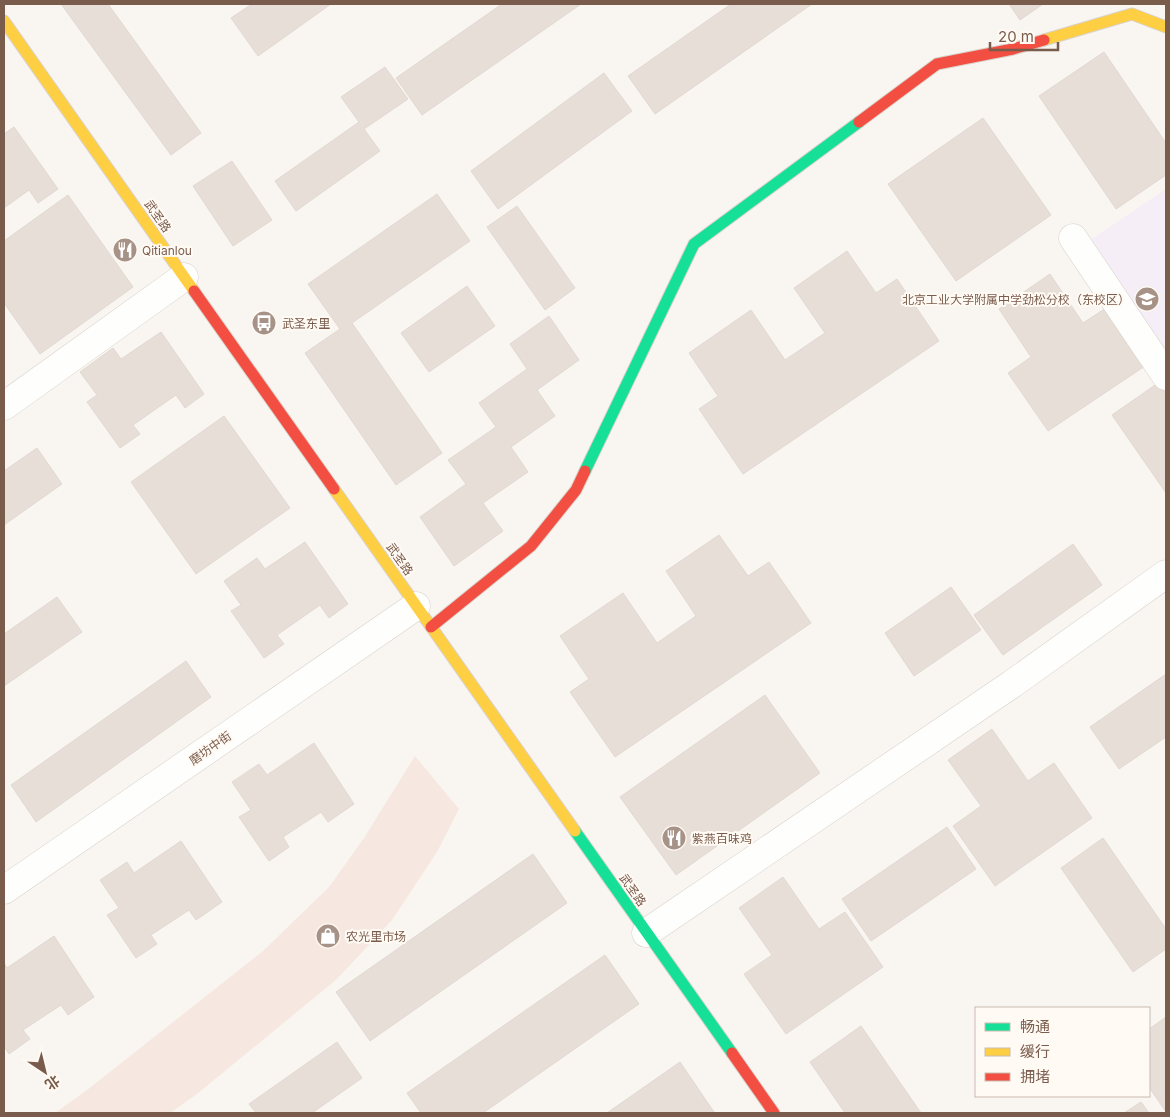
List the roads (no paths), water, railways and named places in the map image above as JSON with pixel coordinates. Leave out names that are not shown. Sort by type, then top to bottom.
[{"type":"street","points":[[424,617],[531,546],[576,490],[694,244],[937,64],[1013,49],[1132,14],[1166,27]]},
{"type":"street","name":"武圣路","points":[[4,21],[774,1113]]},
{"type":"street","points":[[1073,238],[1166,376]]},
{"type":"street","points":[[4,406],[184,277]]},
{"type":"street","points":[[646,933],[1012,684],[1166,574]]},
{"type":"street","name":"磨坊中街","points":[[4,890],[424,617]]},
{"type":"place","name":"Qitianlou","points":[[125,250]]},
{"type":"place","name":"北京工业大学附属中学劲松分校（东校区）","points":[[1147,299]]},
{"type":"place","name":"武圣东里","points":[[264,323]]},
{"type":"place","name":"紫燕百味鸡","points":[[674,838]]},
{"type":"place","name":"农光里市场","points":[[328,936]]}]
